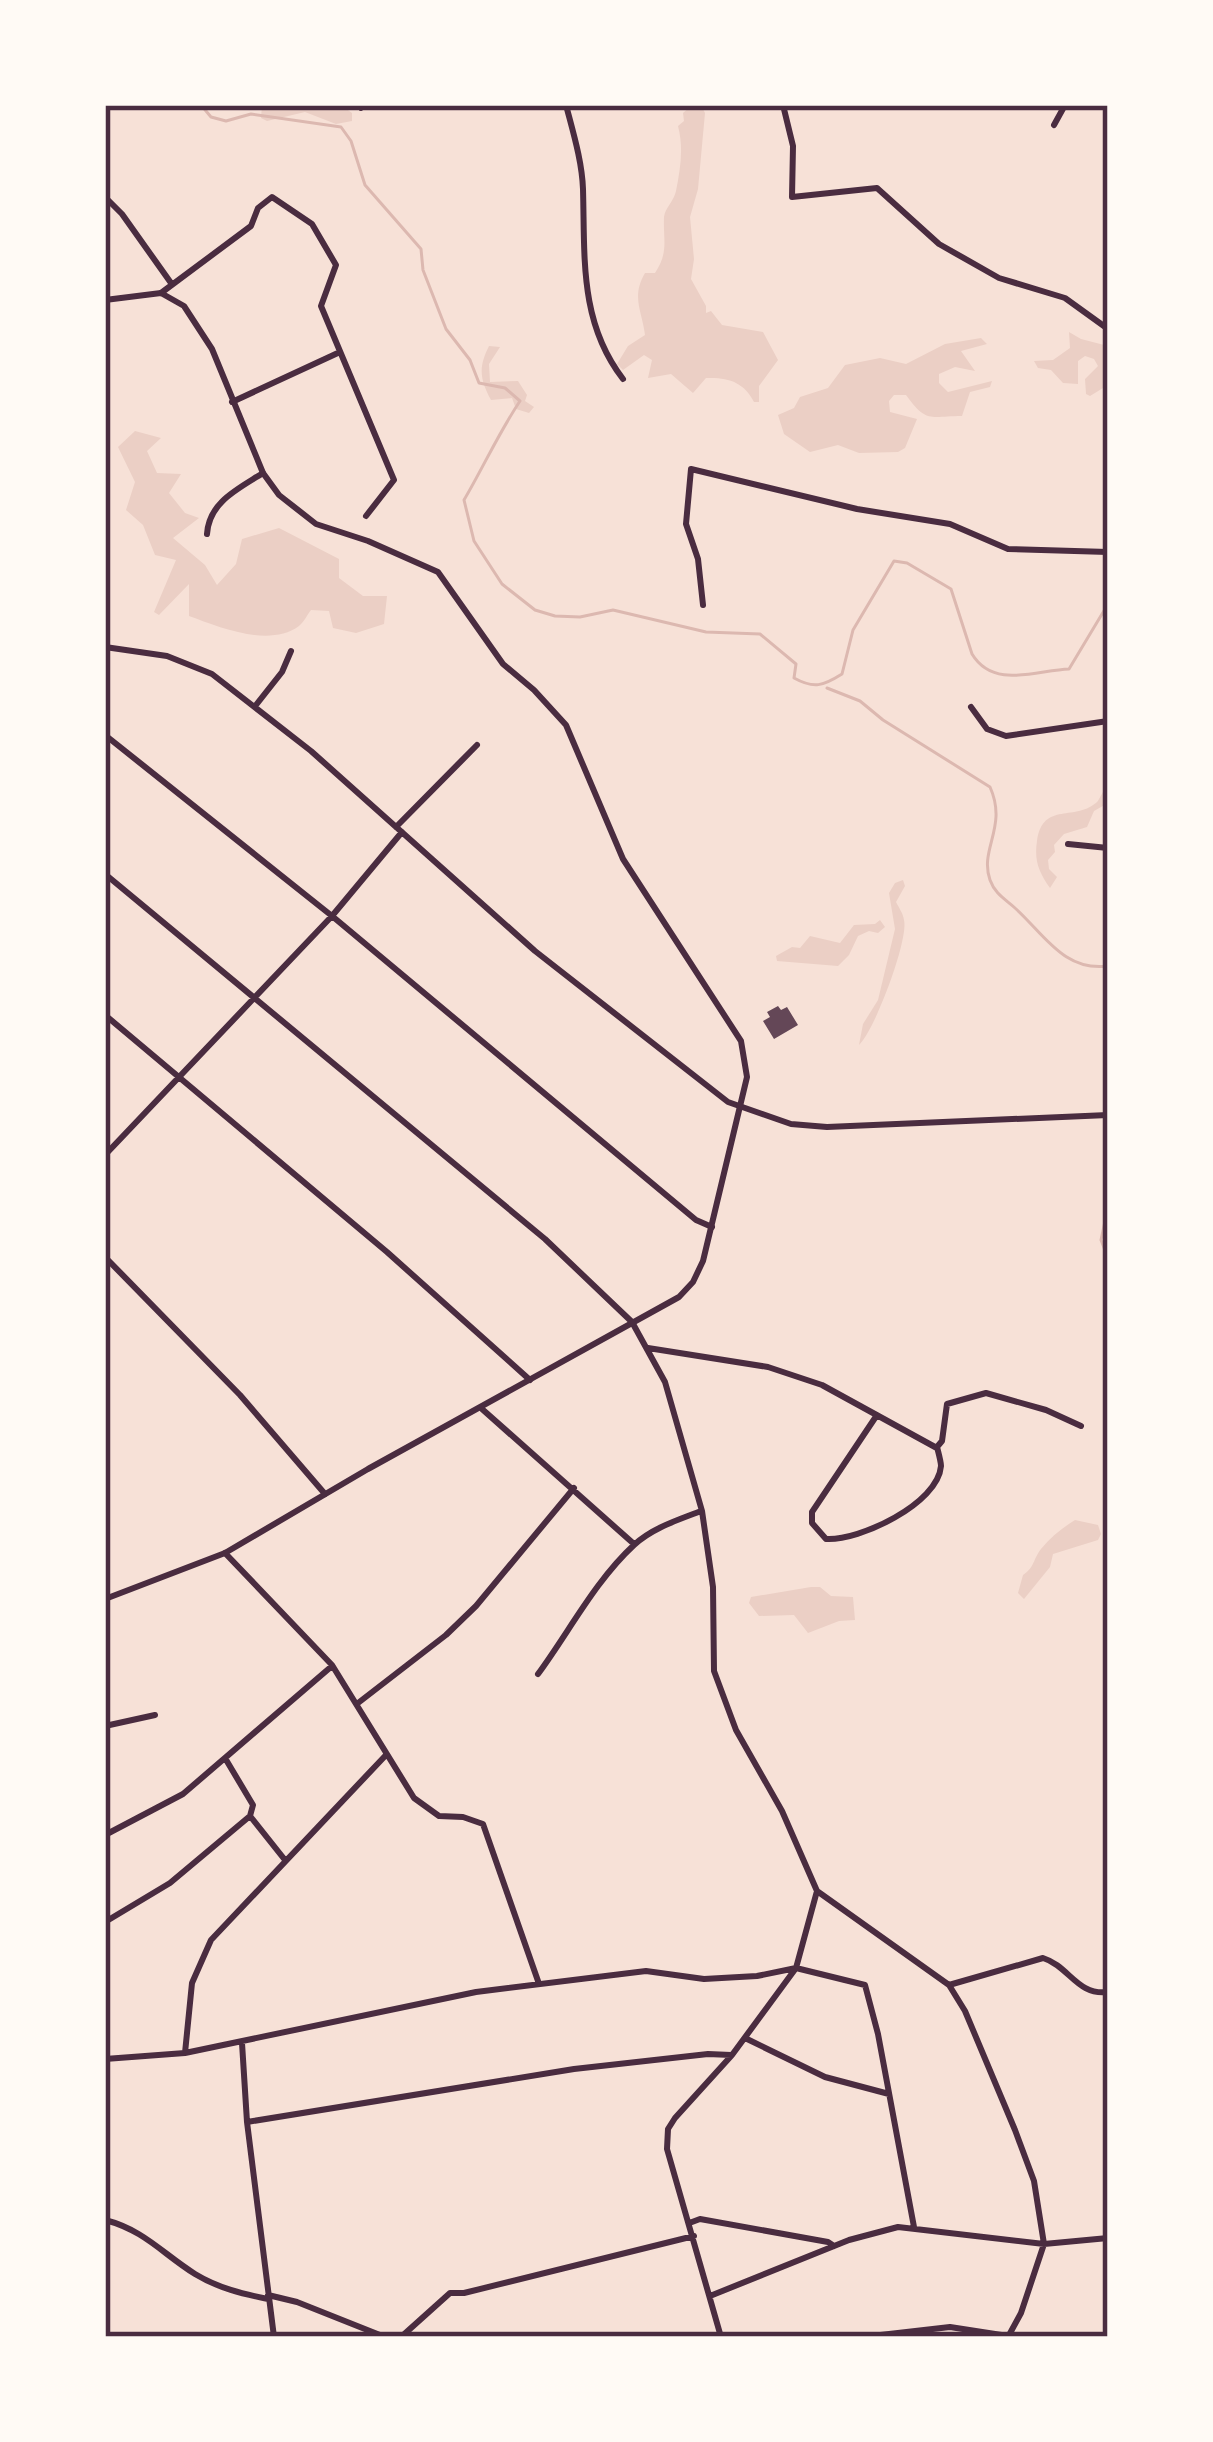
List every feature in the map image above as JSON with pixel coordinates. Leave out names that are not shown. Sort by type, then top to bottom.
[{"type":"street","points":[[566,105],[583,184],[583,267],[595,332],[623,380]]},
{"type":"street","points":[[783,105],[794,146],[792,197],[877,188],[939,244],[999,278],[1065,298],[1108,329]]},
{"type":"street","points":[[1054,125],[1065,105]]},
{"type":"street","points":[[105,197],[171,283]]},
{"type":"street","points":[[105,300],[160,293],[250,226],[258,208],[272,197],[312,224],[336,265],[321,306],[394,480],[366,516]]},
{"type":"street","points":[[105,1599],[225,1553],[687,1290],[699,1272],[712,1227],[747,1077],[741,1041],[623,859],[566,725],[503,664],[438,572],[316,524],[292,509],[263,473],[199,325],[184,306],[160,293]]},
{"type":"street","points":[[232,402],[340,352]]},
{"type":"street","points":[[703,605],[698,559],[686,524],[691,469],[857,509],[950,524],[1008,549],[1108,552]]},
{"type":"street","points":[[207,534],[208,519],[222,500],[263,473]]},
{"type":"street","points":[[105,647],[191,664],[256,705],[535,950],[740,1107],[791,1124],[827,1127],[1004,1121],[1093,1112],[1108,1115]]},
{"type":"street","points":[[256,705],[292,651]]},
{"type":"street","points":[[971,707],[987,729],[1006,736],[1108,721]]},
{"type":"street","points":[[105,735],[332,916],[696,1220],[712,1227]]},
{"type":"street","points":[[105,1155],[332,916],[399,829],[477,745]]},
{"type":"street","points":[[1068,844],[1108,848]]},
{"type":"street","points":[[105,874],[545,1239],[632,1322],[648,1348],[680,1425],[702,1511],[713,1587],[714,1671],[740,1739],[782,1811],[818,1892],[949,1985],[965,2011],[1034,2181],[1044,2244],[1021,2314],[1008,2336],[950,2326],[863,2337]]},
{"type":"street","points":[[105,1015],[387,1252],[531,1381]]},
{"type":"street","points":[[105,1257],[240,1395],[325,1494]]},
{"type":"street","points":[[648,1348],[768,1367],[833,1390],[937,1447]]},
{"type":"street","points":[[937,1447],[947,1404],[978,1394],[1006,1397],[1081,1426]]},
{"type":"street","points":[[482,1409],[634,1544]]},
{"type":"street","points":[[877,1415],[812,1512],[820,1536],[841,1540],[906,1510],[937,1477],[941,1465],[937,1447]]},
{"type":"street","points":[[358,1703],[476,1606],[574,1489]]},
{"type":"street","points":[[538,1674],[634,1544],[702,1511]]},
{"type":"street","points":[[225,1553],[332,1665],[414,1798],[439,1816],[483,1824],[538,1983]]},
{"type":"street","points":[[105,1835],[183,1794],[332,1665]]},
{"type":"street","points":[[106,1723],[130,1723],[155,1715]]},
{"type":"street","points":[[185,2053],[192,1983],[211,1940],[386,1755]]},
{"type":"street","points":[[105,1922],[170,1883],[250,1816],[254,1805],[225,1758]]},
{"type":"street","points":[[250,1816],[285,1860]]},
{"type":"street","points":[[721,2337],[667,2149],[668,2129],[746,2038],[796,1968],[818,1892]]},
{"type":"street","points":[[949,1985],[1042,1958],[1053,1961],[1077,1985],[1095,1994],[1108,1992]]},
{"type":"street","points":[[105,2059],[185,2053],[538,1983],[646,1971],[704,1978],[757,1976],[796,1968],[865,1985],[914,2227]]},
{"type":"street","points":[[746,2038],[825,2077],[889,2094]]},
{"type":"street","points":[[242,2042],[274,2337]]},
{"type":"street","points":[[248,2122],[574,2069],[732,2055]]},
{"type":"street","points":[[691,2222],[700,2218],[834,2246]]},
{"type":"street","points":[[105,2220],[132,2227],[196,2275],[225,2290],[297,2302],[386,2337]]},
{"type":"street","points":[[710,2296],[881,2231],[914,2227],[1044,2244],[1108,2238]]},
{"type":"street","points":[[401,2337],[450,2293],[694,2236]]},
{"type":"shaded area","points":[[262,105],[341,105],[352,113],[352,121],[336,124],[305,112],[267,121],[261,118]]},
{"type":"shaded area","points":[[692,105],[701,105],[705,113],[698,189],[690,217],[691,279],[706,313],[711,311],[722,325],[763,332],[778,360],[759,386],[759,402],[728,380],[706,378],[693,393],[671,374],[648,378],[652,360],[644,355],[623,370],[617,364],[628,346],[645,335],[639,289],[645,273],[655,273],[662,259],[664,217],[675,195],[680,167],[678,126]]},
{"type":"shaded area","points":[[1069,332],[1108,346],[1108,385],[1090,396],[1085,379],[1098,366],[1094,359],[1085,356],[1078,361],[1078,384],[1063,383],[1034,361],[1053,360],[1070,348]]},
{"type":"shaded area","points":[[981,338],[987,344],[961,351],[975,371],[955,367],[939,374],[939,383],[948,392],[992,381],[990,387],[970,392],[962,416],[925,414],[906,395],[894,395],[889,401],[890,412],[917,419],[905,448],[898,452],[859,453],[838,445],[810,452],[784,434],[778,415],[794,408],[800,397],[828,388],[845,365],[880,358],[906,364],[945,344]]},
{"type":"shaded area","points":[[489,346],[500,347],[489,364],[490,382],[518,381],[527,395],[525,401],[534,407],[529,413],[516,409],[512,398],[491,400],[482,373]]},
{"type":"shaded area","points":[[135,431],[161,438],[147,451],[157,473],[181,474],[169,493],[185,513],[199,518],[173,538],[205,565],[217,585],[236,564],[242,539],[279,528],[339,559],[339,578],[363,596],[387,596],[384,624],[356,633],[333,628],[329,611],[311,610],[287,632],[244,633],[189,616],[189,584],[159,615],[154,612],[176,560],[155,555],[143,525],[126,510],[135,482],[118,447]]},
{"type":"shaded area","points":[[1108,783],[1108,803],[1094,811],[1087,827],[1064,834],[1054,845],[1048,860],[1057,877],[1050,888],[1037,860],[1040,828],[1053,816],[1089,807]]},
{"type":"shaded area","points":[[903,880],[905,886],[896,902],[904,930],[896,964],[882,1004],[859,1045],[863,1024],[878,1000],[895,929],[889,893]]},
{"type":"shaded area","points":[[880,920],[885,927],[858,936],[838,966],[777,961],[776,956],[800,948],[810,936],[840,943],[854,925]]},
{"type":"shaded area","points":[[1075,1520],[1098,1525],[1098,1540],[1053,1554],[1050,1567],[1024,1599],[1018,1593],[1023,1575],[1045,1545]]},
{"type":"shaded area","points":[[820,1587],[831,1596],[853,1597],[855,1620],[808,1633],[794,1615],[759,1616],[749,1603],[751,1597]]},
{"type":"building","points":[[778,1006],[781,1010],[787,1007],[798,1025],[774,1039],[763,1021]]},
{"type":"waterway","points":[[201,105],[211,117],[226,121],[251,114],[341,127],[351,141],[365,185],[421,249],[423,270],[446,329],[470,360],[479,383],[505,388],[520,401],[464,500],[474,541],[502,584],[535,610],[580,617],[613,610],[706,632],[760,634],[796,664],[794,678],[813,685],[842,674],[853,630],[894,561],[907,563],[951,589],[972,654],[981,665],[1004,675],[1069,669],[1108,604]]},
{"type":"waterway","points":[[827,688],[860,701],[990,787],[996,814],[988,869],[995,889],[1067,957],[1108,966]]},
{"type":"waterway","points":[[1108,1207],[1101,1240],[1108,1258]]}]
